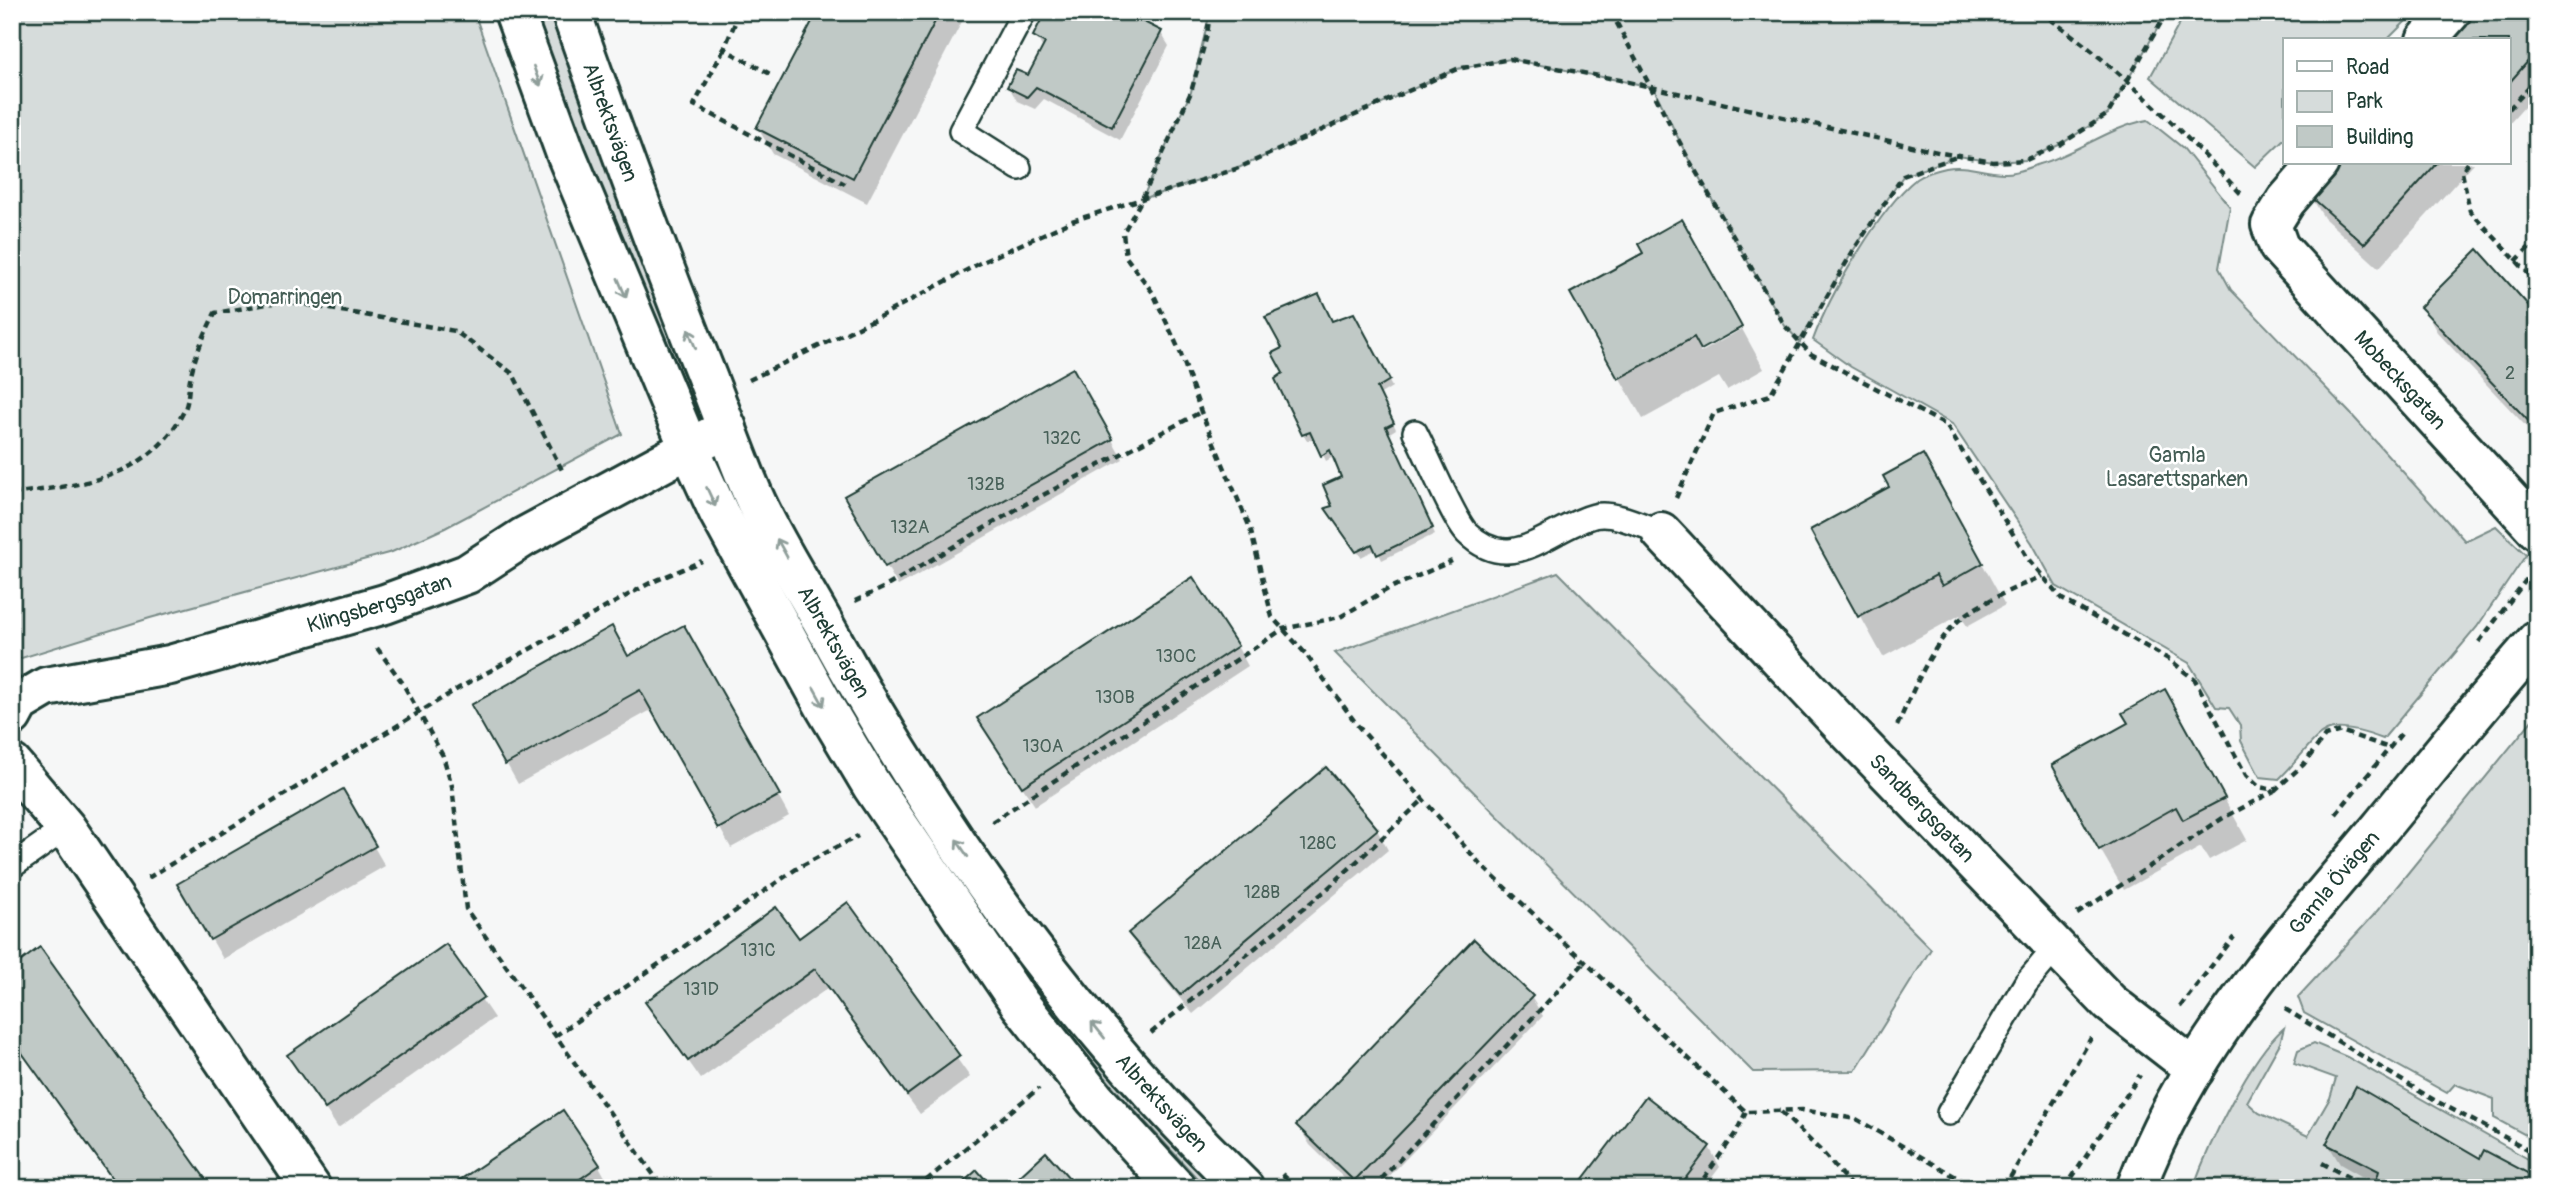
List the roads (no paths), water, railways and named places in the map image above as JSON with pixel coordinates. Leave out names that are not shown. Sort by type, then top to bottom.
[{"type":"street","name":"Albrektsvägen","points":[[514,12],[566,155],[689,448],[719,513],[825,709],[872,786],[1020,1004],[1095,1099],[1177,1188]]},
{"type":"street","name":"Albrektsvägen","points":[[571,12],[618,148],[754,497],[868,704],[961,846],[1051,972],[1120,1056],[1196,1141],[1244,1188]]},
{"type":"street","points":[[2428,38],[2451,12]]},
{"type":"street","name":"Mobecksgatan","points":[[2318,164],[2286,201],[2271,225],[2278,247],[2537,530]]},
{"type":"street","name":"Klingsbergsgatan","points":[[12,716],[19,703],[46,687],[170,665],[385,604],[467,574],[524,537],[727,428]]},
{"type":"street","name":"Sandbergsgatan","points":[[1667,519],[1839,722],[2064,933],[2110,1003],[2195,1069]]},
{"type":"street","name":"Gamla Övägen","points":[[2113,1188],[2153,1141],[2195,1069],[2250,985],[2480,704],[2537,640]]},
{"type":"street","points":[[12,764],[66,828],[311,1188]]},
{"type":"street","name":"Gamla Övägen","points":[[2136,1188],[2153,1141]]},
{"type":"lane","points":[[1019,168],[961,131],[1024,12]]},
{"type":"lane","points":[[1415,432],[1465,532],[1487,548],[1511,552],[1595,515],[1621,519],[1667,519]]},
{"type":"lane","points":[[12,866],[66,828]]},
{"type":"lane","points":[[1949,1114],[2026,983],[2064,933]]},
{"type":"park label","name":"Domarringen","points":[[285,297]]},
{"type":"park label","name":"Gamla Lasarettsparken","points":[[2177,467]]}]
